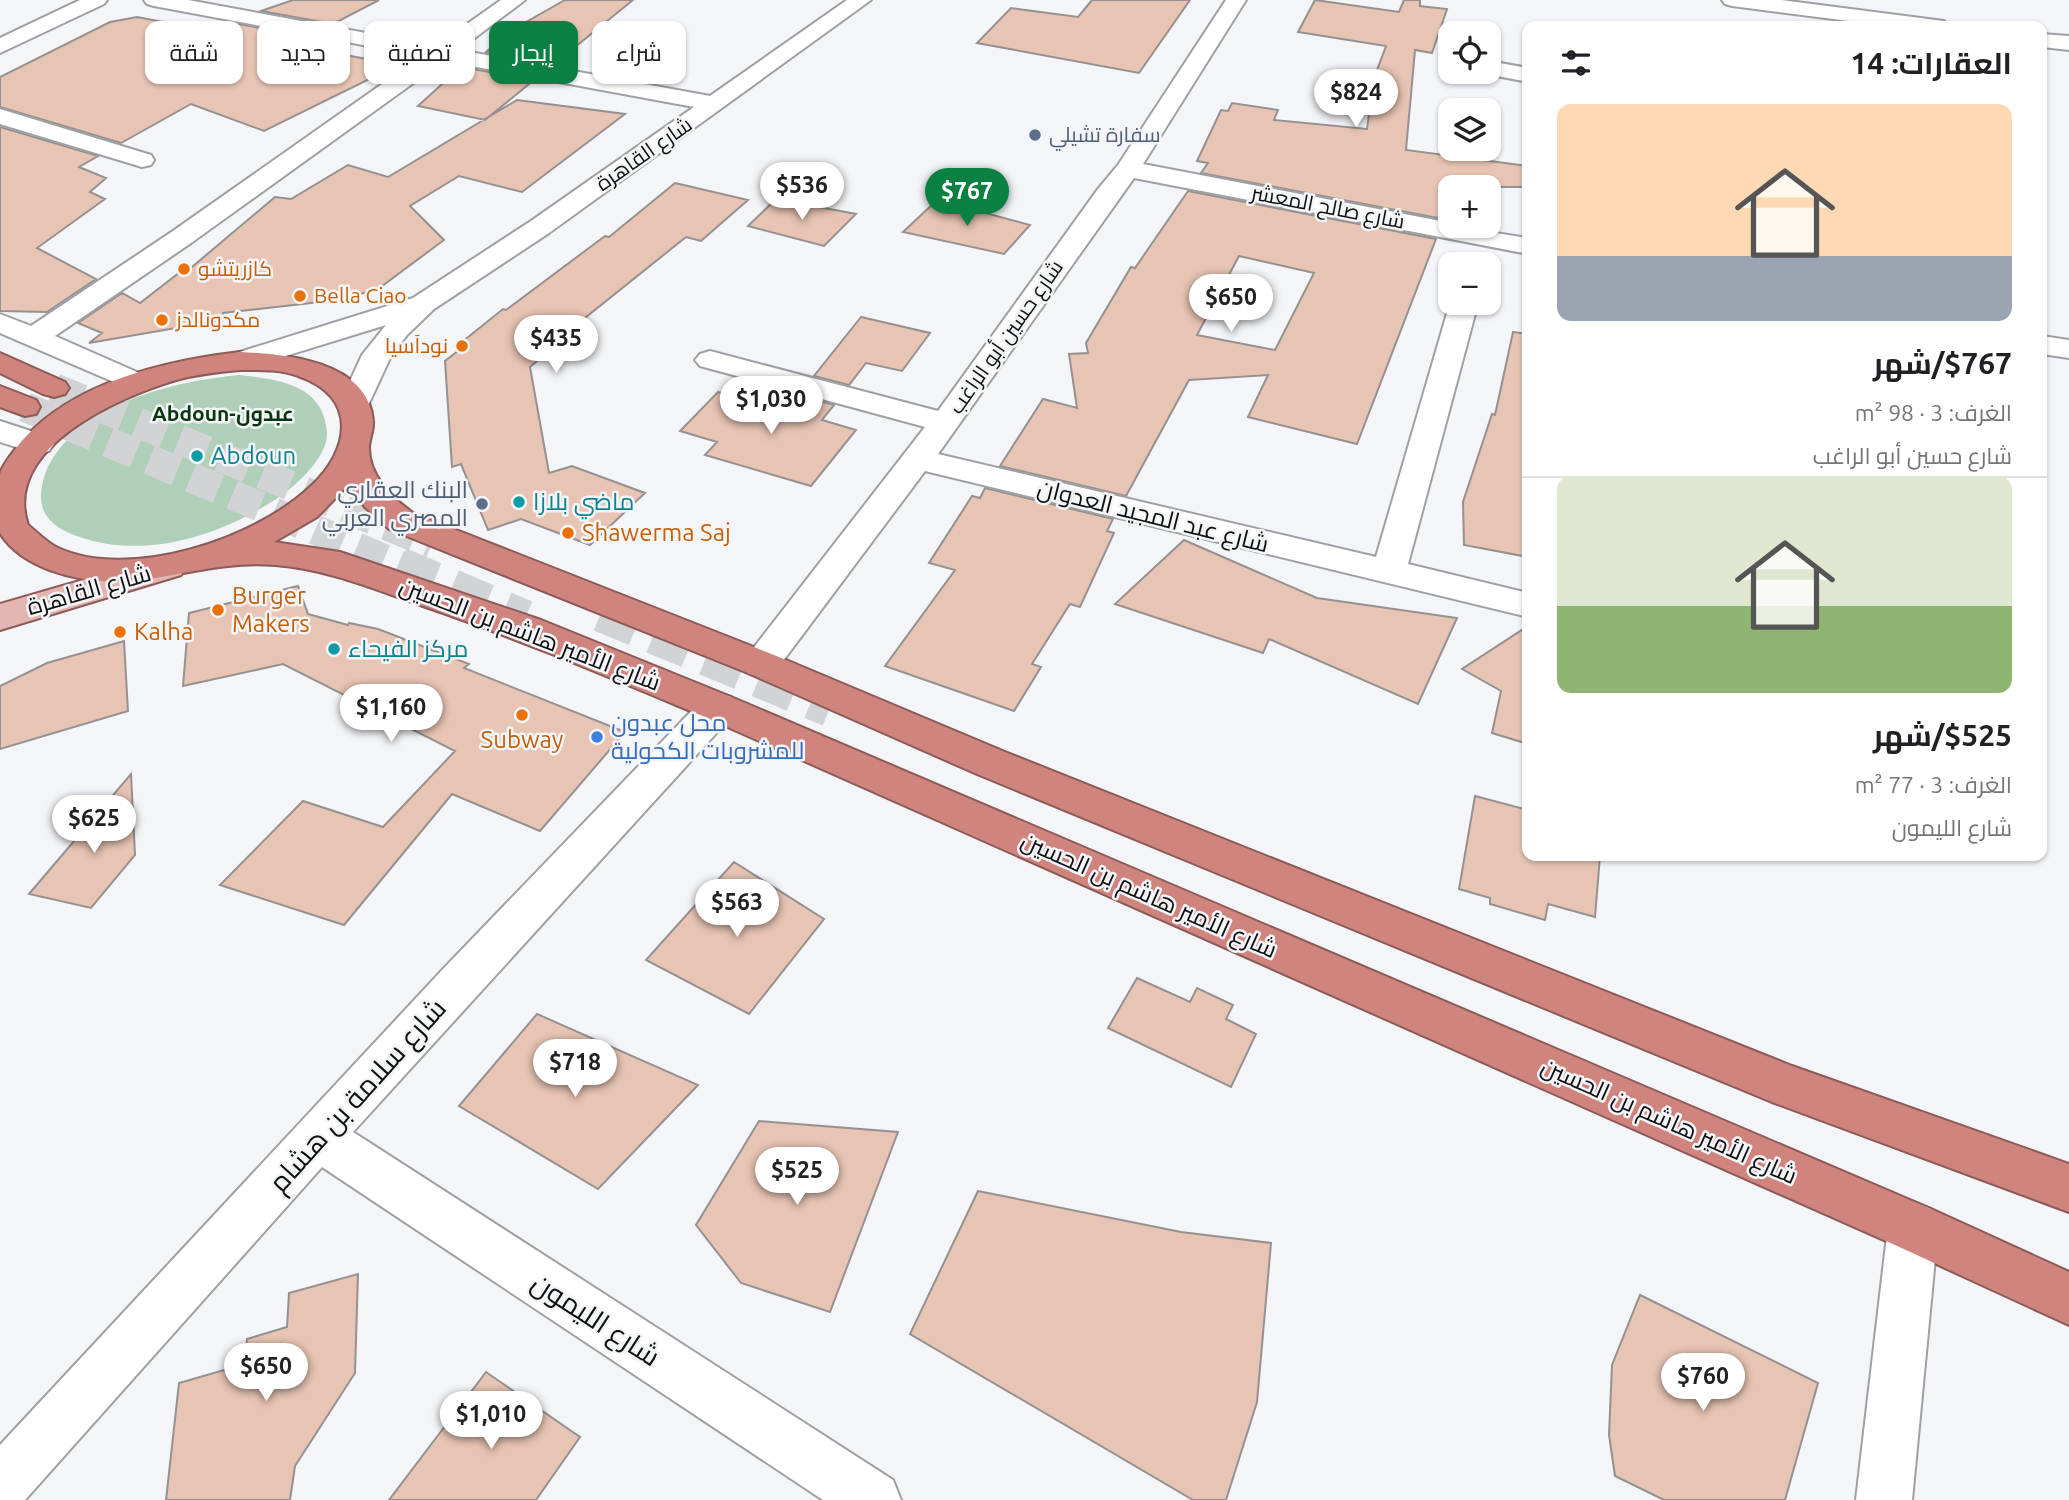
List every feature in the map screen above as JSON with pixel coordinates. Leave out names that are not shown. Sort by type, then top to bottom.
[{"type":"highway","points":[[355,450],[336,480],[305,509],[262,535],[194,560],[123,570],[74,567],[37,553],[14,530],[4,506],[21,463],[65,420],[99,399],[136,383],[189,367],[240,361],[279,362],[313,370],[338,384],[355,403],[360,425],[355,461],[375,500],[401,521],[761,664],[991,763],[1788,1087],[2069,1188]]},
{"type":"highway","points":[[0,362],[54,388]]},
{"type":"highway","name":"شارع الأمير هاشم بن الحسين","points":[[194,560],[273,553],[328,560],[528,629],[718,707],[1913,1227],[2069,1299]]},
{"type":"main road","name":"شارع القاهرة","points":[[0,617],[194,560]]},
{"type":"street","points":[[0,46],[97,0]]},
{"type":"street","points":[[154,0],[364,40]]},
{"type":"street","points":[[475,29],[515,0]]},
{"type":"street","name":"شارع القاهرة","points":[[355,403],[377,355],[397,329],[424,303],[540,227],[861,0]]},
{"type":"street","name":"شارع حسين أبو الراغب","points":[[761,664],[945,423],[1107,194],[1128,169],[1237,0]]},
{"type":"street","points":[[1732,0],[1894,21]]},
{"type":"street","points":[[12,19],[49,22]]},
{"type":"street","points":[[2047,41],[2069,43]]},
{"type":"street","points":[[475,60],[714,104]]},
{"type":"street","points":[[1501,70],[1522,74]]},
{"type":"street","points":[[33,338],[398,84]]},
{"type":"street","points":[[0,116],[142,160]]},
{"type":"street","name":"شارع صالح المعشر","points":[[1128,169],[1438,229]]},
{"type":"street","name":"شارع صالح المعشر","points":[[1487,238],[1522,245]]},
{"type":"street","name":"شارع القاهرة","points":[[240,361],[424,303]]},
{"type":"street","points":[[1389,572],[1461,315]]},
{"type":"street","points":[[0,323],[136,383]]},
{"type":"street","points":[[2047,346],[2069,349]]},
{"type":"street","points":[[710,360],[945,423]]},
{"type":"street","points":[[0,431],[38,444]]},
{"type":"street","name":"شارع عبد المجيد العدوان","points":[[918,459],[1522,604]]},
{"type":"street","name":"شارع سلامة بن هشام","points":[[0,1486],[460,982],[718,707]]},
{"type":"street","name":"شارع الليمون","points":[[320,1138],[873,1500]]},
{"type":"street","points":[[1884,1500],[1913,1227]]},
{"type":"green space","points":[[240,375],[270,379],[297,388],[318,404],[324,417],[327,433],[322,452],[308,472],[281,496],[230,524],[207,533],[158,544],[134,546],[86,539],[69,533],[49,520],[41,500],[45,474],[59,450],[78,430],[102,413],[128,400],[186,383]]},
{"type":"building","points":[[293,0],[379,0],[339,21],[316,21],[261,11]]},
{"type":"building","points":[[565,0],[633,0],[607,21],[592,21],[592,33],[578,45],[578,21],[528,21]]},
{"type":"building","points":[[1092,0],[1190,0],[1139,73],[977,43],[1011,8],[1078,17]]},
{"type":"building","points":[[1315,0],[1399,12],[1404,0],[1420,0],[1420,6],[1447,9],[1443,21],[1438,21],[1438,35],[1432,53],[1415,50],[1406,150],[1438,154],[1438,161],[1490,161],[1522,165],[1522,187],[1501,187],[1501,175],[1438,175],[1438,218],[1201,173],[1208,163],[1197,161],[1221,110],[1228,111],[1232,103],[1278,110],[1274,120],[1367,129],[1374,78],[1386,46],[1298,32]]},
{"type":"building","points":[[137,17],[158,21],[145,21],[145,84],[243,84],[243,25],[257,27],[257,84],[350,84],[350,56],[364,59],[364,82],[264,131],[191,104],[121,143],[0,107],[0,77],[110,22]]},
{"type":"building","points":[[475,69],[489,72],[489,84],[529,84],[485,120],[418,106],[442,84],[475,84]]},
{"type":"building","points":[[517,100],[625,114],[522,192],[459,176],[410,206],[444,240],[378,289],[338,300],[223,313],[223,320],[89,343],[102,333],[78,323],[122,293],[140,303],[184,269],[186,272],[275,197],[291,199],[348,165],[388,177]]},
{"type":"building","points":[[0,127],[98,156],[79,167],[106,178],[90,192],[105,199],[37,248],[96,279],[47,312],[0,311]]},
{"type":"building","points":[[675,183],[748,200],[701,241],[686,237],[570,330],[573,331],[530,367],[549,473],[572,466],[645,493],[590,545],[521,519],[488,530],[461,464],[452,467],[445,361],[467,344],[462,342],[503,309],[506,310],[605,236],[609,237]]},
{"type":"building","points":[[1188,191],[1436,239],[1357,444],[1248,417],[1268,375],[1189,380],[1126,496],[1000,466],[1043,399],[1077,408],[1069,354],[1088,353],[1086,343],[1131,267],[1135,268]],"holes":[[[1239,256],[1314,273],[1275,350],[1197,335]]]},
{"type":"building","points":[[776,199],[856,214],[824,246],[748,226]]},
{"type":"building","points":[[937,200],[1030,225],[1004,254],[903,232]]},
{"type":"building","points":[[861,317],[930,333],[902,371],[866,363],[849,385],[814,376]]},
{"type":"building","points":[[1513,332],[1522,333],[1522,556],[1464,545],[1463,502],[1492,414],[1495,415]]},
{"type":"building","points":[[718,392],[786,411],[798,395],[834,405],[822,420],[856,430],[811,486],[705,455],[717,442],[680,431]]},
{"type":"building","points":[[985,488],[1113,519],[1107,531],[1114,533],[1080,607],[1070,604],[1032,664],[1041,667],[1014,711],[885,666],[955,570],[929,563],[972,496],[980,498]]},
{"type":"building","points":[[1184,540],[1317,598],[1457,618],[1418,704],[1269,639],[1263,653],[1115,604]]},
{"type":"building","points":[[298,586],[308,614],[348,625],[349,623],[378,629],[469,664],[464,668],[625,732],[540,831],[452,794],[344,925],[220,885],[303,801],[383,827],[455,751],[283,664],[183,686],[189,613]]},
{"type":"building","points":[[1522,630],[1522,742],[1492,733],[1501,691],[1462,669]]},
{"type":"building","points":[[124,641],[128,711],[0,749],[0,686],[47,663]]},
{"type":"building","points":[[131,774],[135,855],[91,908],[29,894]]},
{"type":"building","points":[[1475,796],[1522,808],[1522,861],[1600,861],[1595,917],[1548,904],[1545,920],[1490,904],[1490,898],[1459,889]]},
{"type":"building","points":[[734,862],[824,919],[749,1014],[646,960]]},
{"type":"building","points":[[1137,978],[1190,1002],[1197,988],[1233,1005],[1226,1019],[1256,1034],[1231,1087],[1108,1028]]},
{"type":"building","points":[[537,1014],[698,1085],[598,1189],[459,1106]]},
{"type":"building","points":[[759,1121],[898,1132],[830,1312],[741,1283],[696,1225]]},
{"type":"building","points":[[978,1191],[1181,1232],[1271,1243],[1257,1402],[1226,1500],[1193,1500],[910,1334]]},
{"type":"building","points":[[358,1274],[355,1373],[295,1466],[290,1500],[166,1500],[179,1383],[245,1364],[247,1339],[287,1327],[289,1293]]},
{"type":"building","points":[[1640,1295],[1818,1383],[1785,1500],[1664,1500],[1615,1476],[1609,1435],[1612,1365]]},
{"type":"building","points":[[486,1372],[580,1437],[536,1500],[389,1500]]},
{"type":"tunnel","points":[[54,388],[432,544]]},
{"type":"tunnel","points":[[25,407],[403,567]]},
{"type":"tunnel","points":[[399,566],[525,619]]},
{"type":"tunnel","points":[[601,613],[830,708]]},
{"type":"place","name":"سفارة تشيلي","points":[[1035,135]]},
{"type":"place","name":"كازريتشو","points":[[184,269]]},
{"type":"place","name":"Bella Ciao","points":[[300,296]]},
{"type":"place","name":"مكدونالدز","points":[[162,320]]},
{"type":"place","name":"نودآسيا","points":[[462,346]]},
{"type":"place","name":"Abdoun","points":[[197,456]]},
{"type":"place","name":"ماضي بلازا","points":[[519,502]]},
{"type":"place","name":"البنك العقاري المصري العربي","points":[[482,504]]},
{"type":"place","name":"Shawerma Saj","points":[[568,533]]},
{"type":"place","name":"Burger Makers","points":[[218,610]]},
{"type":"place","name":"Kalha","points":[[120,632]]},
{"type":"place","name":"مركز الفيحاء","points":[[334,649]]},
{"type":"place","name":"Subway","points":[[522,715]]},
{"type":"place","name":"محل عبدون للمشروبات الكحولية","points":[[597,737]]},
{"type":"district","name":"Abdoun-عبدون","points":[[223,414]]}]
